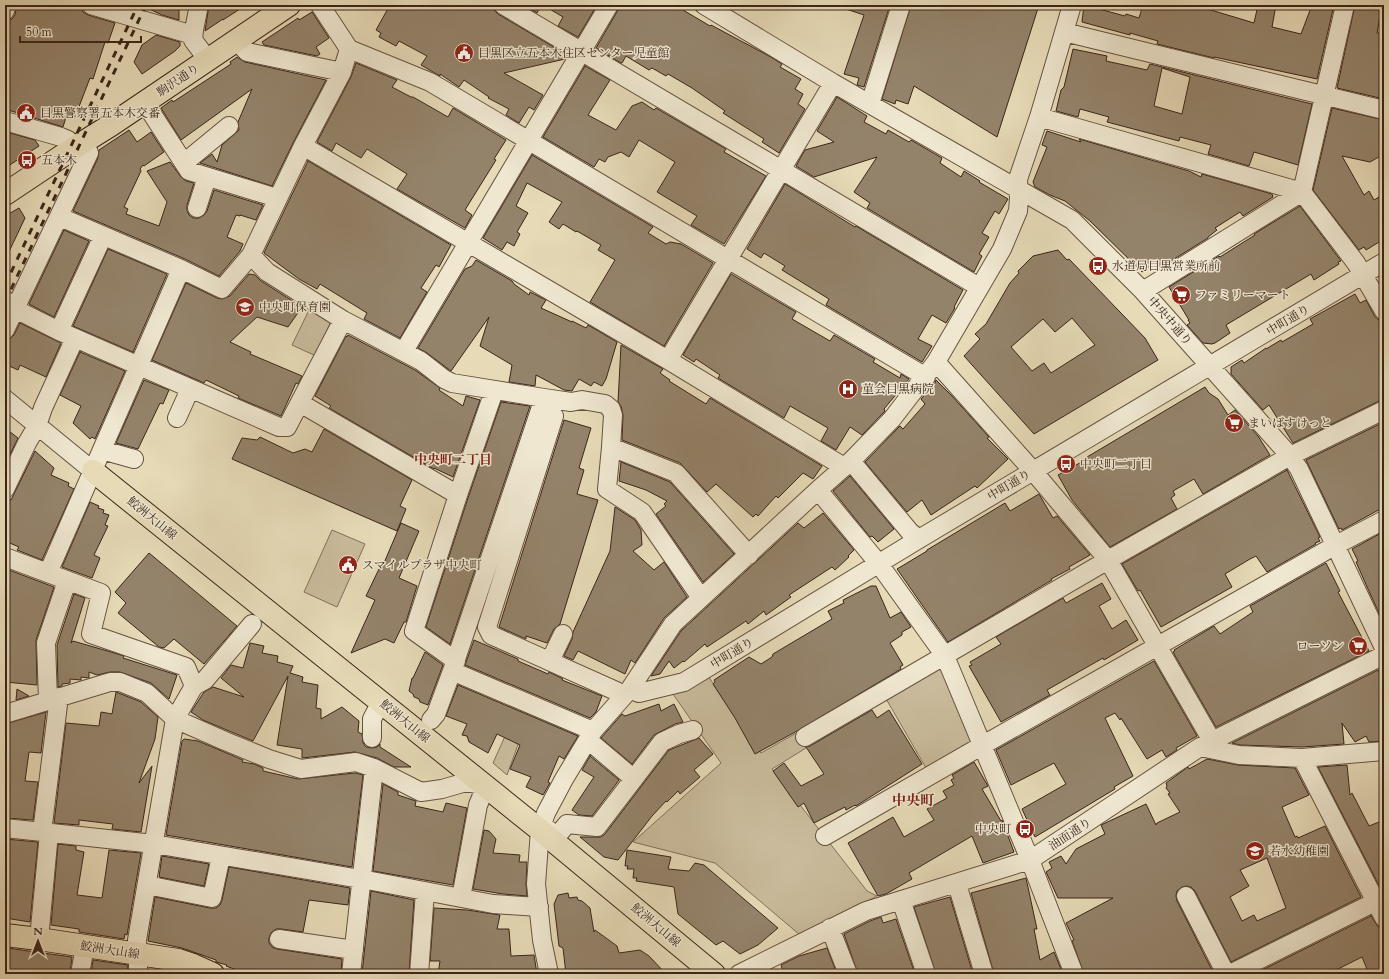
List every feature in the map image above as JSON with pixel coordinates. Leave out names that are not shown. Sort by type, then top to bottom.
[{"type":"main road","name":"駒沢通り","points":[[5,194],[145,103],[289,5]]},
{"type":"main road","name":"鮫洲大山線","points":[[93,471],[486,786],[541,827],[714,974]]},
{"type":"main road","name":"鮫洲大山線","points":[[5,935],[85,946],[138,964],[178,960],[213,974]]},
{"type":"street","points":[[5,11],[7,5]]},
{"type":"street","points":[[91,5],[193,35]]},
{"type":"street","points":[[200,5],[193,40],[208,60]]},
{"type":"street","points":[[320,5],[348,49],[430,82],[926,377]]},
{"type":"street","points":[[503,5],[979,287]]},
{"type":"street","points":[[404,352],[609,5]]},
{"type":"street","name":"中央中通り","points":[[704,5],[833,83],[1072,220],[1144,291],[1290,456],[1299,469],[1384,648]]},
{"type":"street","points":[[870,104],[901,5]]},
{"type":"street","points":[[549,974],[542,940],[536,884],[541,827],[564,779],[590,735],[627,693],[673,624],[847,464],[892,419],[926,377],[936,362],[1002,249],[1018,211],[1018,179],[1072,5]]},
{"type":"street","points":[[1144,291],[1302,192],[1345,5]]},
{"type":"street","points":[[1064,32],[1324,94],[1384,110]]},
{"type":"street","points":[[237,40],[247,52],[342,72]]},
{"type":"street","points":[[60,217],[181,269],[222,289],[251,255],[277,198],[342,72],[348,49]]},
{"type":"street","points":[[668,360],[833,83]]},
{"type":"street","points":[[145,103],[189,171],[277,198]]},
{"type":"street","points":[[1038,117],[1302,192],[1356,263],[1384,312]]},
{"type":"street","points":[[5,121],[61,137],[79,145],[89,154],[60,217],[10,305],[5,330]]},
{"type":"street","points":[[184,163],[229,126]]},
{"type":"street","points":[[303,146],[847,464],[910,532],[919,539]]},
{"type":"street","points":[[197,208],[207,177]]},
{"type":"street","points":[[59,331],[103,236]]},
{"type":"street","points":[[251,255],[267,272],[343,320],[421,361],[444,379],[452,383],[494,391],[571,402],[582,400],[605,404],[611,409],[613,415],[607,489],[642,512],[701,598]]},
{"type":"street","name":"中町通り","points":[[627,693],[639,693],[684,682],[919,539],[1384,262]]},
{"type":"street","points":[[48,573],[181,269]]},
{"type":"street","points":[[10,305],[59,331],[279,427],[287,427],[343,320]]},
{"type":"street","points":[[5,489],[26,443],[37,426],[43,408],[75,338]]},
{"type":"street","points":[[936,362],[1033,471],[1108,560],[1158,646],[1206,744],[1239,754],[1302,758],[1384,751]]},
{"type":"street","points":[[177,418],[190,388]]},
{"type":"street","points":[[494,391],[458,495],[414,631],[454,666],[590,735],[634,779]]},
{"type":"street","points":[[431,720],[436,714],[454,666],[544,398]]},
{"type":"street","points":[[5,399],[93,471]]},
{"type":"street","points":[[300,403],[458,495]]},
{"type":"street","points":[[805,737],[1108,560],[1290,456],[1384,410]]},
{"type":"street","points":[[554,416],[487,627],[491,635],[616,691],[627,693]]},
{"type":"street","points":[[611,447],[676,473],[749,555]]},
{"type":"street","points":[[102,450],[134,458]]},
{"type":"street","points":[[818,490],[879,564],[945,656],[1030,860],[1074,974]]},
{"type":"street","points":[[825,836],[1336,545],[1384,520]]},
{"type":"street","points":[[5,557],[101,593],[91,634],[186,667],[194,686]]},
{"type":"street","points":[[39,939],[54,699],[46,643],[67,581]]},
{"type":"street","points":[[138,964],[137,940],[175,718],[194,686],[205,680],[252,624]]},
{"type":"street","points":[[550,661],[563,634]]},
{"type":"street","name":"油面通り","points":[[739,974],[866,911],[957,884],[1030,860],[1206,744],[1384,655]]},
{"type":"street","points":[[5,714],[110,682],[120,682],[147,693],[175,718],[269,759],[301,769],[356,762],[374,768],[421,792],[442,789],[466,782],[486,786],[478,805],[461,898]]},
{"type":"street","points":[[372,738],[372,719],[381,702]]},
{"type":"street","points":[[541,827],[557,836],[567,824],[597,827],[662,742],[679,734],[693,730]]},
{"type":"street","points":[[1302,758],[1384,918]]},
{"type":"street","points":[[351,974],[374,768]]},
{"type":"street","points":[[5,828],[154,844],[361,879],[493,904],[539,907]]},
{"type":"street","points":[[147,885],[212,898],[221,856]]},
{"type":"street","points":[[957,884],[978,972]]},
{"type":"street","points":[[418,974],[425,891]]},
{"type":"street","points":[[1186,896],[1231,974],[1375,902]]},
{"type":"street","points":[[901,900],[926,974]]},
{"type":"street","points":[[830,928],[848,974]]},
{"type":"street","points":[[279,939],[354,950]]},
{"type":"street","points":[[80,974],[85,946]]},
{"type":"shaded area","points":[[311,306],[332,319],[316,356],[292,345]]},
{"type":"shaded area","points":[[332,530],[365,544],[337,607],[304,592]]},
{"type":"shaded area","points":[[935,668],[942,670],[972,735],[969,745],[926,768],[885,697]]},
{"type":"shaded area","points":[[708,676],[761,753],[798,732],[806,748],[772,769],[867,891],[877,896],[800,935],[715,863],[633,842],[721,763],[673,694]]},
{"type":"shaded area","points":[[506,734],[520,739],[507,775],[493,763]]},
{"type":"building","points":[[17,5],[80,5],[83,12],[88,15],[115,23],[108,43],[105,42],[93,79],[90,78],[75,117],[67,114],[63,127],[5,109],[5,27],[7,21],[12,19],[15,15]]},
{"type":"building","points":[[141,5],[179,5],[179,20],[162,15]]},
{"type":"building","points":[[209,5],[246,5],[205,31]]},
{"type":"building","points":[[390,5],[493,5],[494,10],[498,14],[567,55],[565,59],[504,73],[543,95],[534,110],[529,107],[519,123],[506,115],[509,109],[488,98],[489,97],[464,80],[459,87],[440,74],[440,76],[421,65],[427,56],[399,41],[396,46],[379,37],[381,33],[376,30]]},
{"type":"building","points":[[524,5],[541,5],[537,13]]},
{"type":"building","points":[[543,5],[597,5],[578,37],[558,26],[563,17]]},
{"type":"building","points":[[619,5],[686,5],[683,10],[710,26],[711,25],[769,56],[782,64],[780,67],[801,79],[795,89],[803,94],[798,104],[805,109],[779,153],[762,142],[764,139],[723,113],[725,111],[692,88],[668,74],[666,76],[652,68],[649,70],[626,56],[621,63],[596,48],[618,10]]},
{"type":"building","points":[[841,5],[890,5],[864,87],[857,85],[859,78],[844,74],[864,15],[840,7]]},
{"type":"building","points":[[911,5],[1039,5],[997,137],[914,86],[908,104],[896,100],[895,104],[882,99]]},
{"type":"building","points":[[1084,5],[1125,16],[1126,14],[1139,18],[1143,5],[1213,5],[1211,10],[1254,23],[1258,5],[1276,5],[1272,27],[1301,34],[1312,5],[1334,5],[1317,79],[1214,58],[1157,44],[1158,41],[1130,33],[1130,35],[1082,22]]},
{"type":"building","points":[[1355,5],[1382,5],[1377,33],[1384,34],[1384,58],[1381,75],[1384,76],[1384,99],[1337,88]]},
{"type":"building","points":[[312,12],[329,38],[316,47],[320,54],[317,56],[264,45],[262,42],[298,18],[299,20]]},
{"type":"building","points":[[156,35],[180,42],[180,46],[142,74],[134,62],[142,45]]},
{"type":"building","points":[[1073,49],[1107,56],[1106,61],[1147,70],[1150,64],[1312,104],[1298,165],[1254,152],[1249,166],[1208,154],[1211,145],[1180,137],[1179,141],[1107,122],[1109,117],[1080,109],[1078,117],[1056,111],[1061,90],[1064,87]],"holes":[[[1162,68],[1190,77],[1182,114],[1154,106]]]},
{"type":"building","points":[[237,57],[245,62],[326,80],[272,186],[200,163],[212,154],[217,162],[222,145],[239,130],[238,122],[252,89],[181,140],[161,108],[172,100],[173,102],[231,64],[230,62]]},
{"type":"building","points":[[356,63],[397,80],[392,87],[448,117],[453,108],[506,140],[494,159],[496,160],[465,210],[472,215],[465,228],[397,189],[407,174],[367,149],[361,158],[336,143],[332,151],[317,142],[351,77]]},
{"type":"building","points":[[585,66],[610,80],[588,115],[616,130],[632,106],[642,102],[654,110],[656,108],[726,149],[724,152],[766,176],[724,244],[691,225],[697,216],[657,192],[675,162],[639,140],[629,157],[621,152],[608,157],[605,162],[599,159],[594,167],[543,137]]},
{"type":"building","points":[[837,97],[867,116],[864,122],[886,134],[888,130],[909,142],[911,140],[942,158],[940,163],[961,177],[964,171],[980,181],[979,182],[1008,199],[999,214],[995,211],[982,233],[989,237],[979,254],[982,256],[974,272],[867,208],[870,203],[854,192],[877,157],[814,177],[796,166],[805,150],[834,142],[817,131]]},
{"type":"building","points":[[1332,108],[1384,120],[1380,140],[1384,142],[1384,154],[1370,162],[1342,156],[1364,195],[1369,191],[1374,200],[1384,194],[1384,239],[1366,250],[1364,247],[1359,250],[1313,190]]},
{"type":"building","points":[[129,130],[137,142],[151,132],[164,152],[144,166],[143,165],[140,169],[141,171],[124,207],[128,209],[126,214],[159,226],[167,202],[147,171],[170,162],[181,177],[186,181],[194,183],[187,205],[189,215],[193,218],[199,218],[207,211],[214,190],[263,205],[256,220],[236,215],[227,237],[243,244],[240,251],[219,276],[185,259],[73,211],[98,158],[99,150]]},
{"type":"building","points":[[1047,131],[1081,142],[1079,139],[1189,171],[1201,177],[1202,174],[1272,194],[1273,197],[1243,216],[1240,212],[1215,228],[1217,230],[1208,238],[1158,269],[1154,263],[1142,272],[1090,221],[1065,201],[1035,187],[1033,182],[1047,147],[1042,145]]},
{"type":"building","points":[[10,133],[35,140],[39,146],[5,168],[5,140],[9,137]]},
{"type":"building","points":[[532,155],[653,227],[648,233],[666,244],[670,242],[681,244],[713,263],[664,346],[590,302],[615,260],[598,250],[601,245],[577,231],[576,232],[563,224],[559,229],[549,222],[562,202],[527,183],[516,206],[528,213],[517,232],[520,234],[514,246],[507,242],[502,250],[483,238]]},
{"type":"building","points":[[308,161],[451,245],[439,267],[436,265],[421,288],[427,292],[400,338],[364,319],[367,313],[320,284],[317,289],[299,279],[264,253]]},
{"type":"building","points":[[785,184],[963,290],[946,323],[932,315],[918,339],[932,346],[922,362],[826,305],[829,299],[782,270],[785,266],[764,253],[761,258],[747,249]]},
{"type":"building","points":[[1300,206],[1341,261],[1338,262],[1339,264],[1314,280],[1311,274],[1226,325],[1230,333],[1215,343],[1203,343],[1187,325],[1190,323],[1189,320],[1169,287],[1219,256],[1220,257]]},
{"type":"building","points":[[19,208],[25,218],[5,260],[5,216]]},
{"type":"building","points":[[64,230],[89,241],[54,317],[29,304]]},
{"type":"building","points":[[108,249],[167,274],[133,352],[73,326]]},
{"type":"building","points":[[1058,250],[1067,260],[1069,259],[1145,338],[1158,360],[1034,434],[964,356],[980,339],[975,334],[986,324],[1010,283],[1019,273],[1018,271],[1033,256]],"holes":[[[1072,318],[1095,345],[1051,373],[1044,363],[1032,371],[1011,347],[1043,319],[1055,332]]]},
{"type":"building","points":[[476,260],[512,281],[529,295],[530,292],[546,300],[541,308],[586,328],[588,325],[617,342],[606,379],[602,386],[594,382],[591,386],[579,379],[572,391],[564,390],[536,375],[535,386],[509,382],[512,365],[480,346],[489,317],[451,371],[418,348],[465,269],[472,266]]},
{"type":"building","points":[[249,274],[255,275],[261,281],[302,307],[288,327],[257,317],[230,342],[251,352],[250,354],[302,376],[298,384],[296,383],[281,416],[238,398],[239,396],[206,380],[204,383],[152,360],[186,283],[222,299],[230,296]]},
{"type":"building","points":[[731,274],[796,312],[792,319],[830,341],[834,335],[875,359],[873,362],[900,378],[901,374],[909,379],[884,409],[885,411],[862,435],[850,427],[836,450],[821,441],[828,428],[790,406],[784,418],[718,378],[720,375],[696,359],[694,362],[683,355]]},
{"type":"building","points":[[1355,294],[1360,303],[1366,300],[1375,317],[1384,321],[1384,400],[1379,401],[1293,443],[1269,405],[1263,410],[1231,374],[1231,367],[1242,360],[1244,363],[1266,348],[1281,340],[1282,342],[1313,324],[1310,319]]},
{"type":"building","points":[[20,323],[61,343],[46,377],[20,365],[18,370],[5,364],[5,343],[14,335]]},
{"type":"building","points":[[348,335],[415,370],[440,388],[439,390],[463,406],[466,396],[480,400],[453,477],[434,469],[329,408],[331,406],[315,396],[346,336],[347,337]]},
{"type":"building","points":[[621,345],[663,369],[660,373],[670,380],[669,381],[706,404],[710,398],[822,466],[813,479],[803,473],[778,498],[776,496],[758,516],[756,514],[753,517],[716,484],[707,492],[680,463],[622,440],[623,415],[621,406],[618,402]]},
{"type":"building","points":[[80,352],[125,371],[95,439],[92,437],[90,439],[73,423],[81,406],[60,395]]},
{"type":"building","points":[[144,380],[169,390],[163,404],[160,403],[138,449],[116,443]]},
{"type":"building","points":[[936,380],[989,437],[987,438],[1008,459],[977,488],[975,486],[931,515],[922,500],[907,512],[865,462],[900,426],[903,429],[925,404],[921,399]]},
{"type":"building","points":[[1205,387],[1209,393],[1218,399],[1228,415],[1235,410],[1258,436],[1270,455],[1203,494],[1194,479],[1173,491],[1175,495],[1171,498],[1177,509],[1110,547],[1072,500],[1058,475]]},
{"type":"building","points":[[501,402],[530,406],[450,644],[426,627]]},
{"type":"building","points":[[564,420],[591,428],[579,468],[584,470],[577,494],[598,500],[560,624],[554,629],[547,643],[526,636],[526,639],[499,627]]},
{"type":"building","points":[[1384,422],[1384,507],[1342,530],[1341,528],[1339,529],[1306,460]]},
{"type":"building","points":[[5,428],[18,438],[5,465]]},
{"type":"building","points":[[324,429],[412,480],[400,506],[406,509],[397,531],[232,459],[242,438],[257,440],[260,437],[293,453],[305,449],[312,452]]},
{"type":"building","points":[[35,451],[54,468],[51,475],[69,483],[68,486],[74,489],[42,560],[17,550],[19,547],[5,541],[5,499],[11,500]]},
{"type":"building","points":[[621,462],[670,482],[734,554],[703,582],[656,514],[666,506],[664,504],[667,501],[646,490],[619,481]]},
{"type":"building","points":[[1287,470],[1320,537],[1318,538],[1320,541],[1267,572],[1256,556],[1250,559],[1225,574],[1232,587],[1161,627],[1140,590],[1138,591],[1122,564]]},
{"type":"building","points":[[850,476],[894,529],[878,542],[872,536],[870,537],[833,491]]},
{"type":"building","points":[[1039,494],[1053,518],[1057,516],[1090,555],[1069,567],[1070,569],[948,642],[897,569],[1005,503],[1010,511]]},
{"type":"building","points":[[90,502],[99,506],[98,508],[104,510],[103,513],[109,515],[105,525],[108,526],[94,555],[100,558],[92,578],[62,567]]},
{"type":"building","points":[[615,507],[635,520],[641,530],[642,545],[633,551],[654,570],[664,562],[687,597],[664,618],[635,663],[631,660],[625,674],[578,651],[573,660],[564,656],[572,639],[573,632],[610,551]]},
{"type":"building","points":[[823,513],[854,550],[848,556],[849,557],[835,570],[832,567],[789,595],[791,597],[766,615],[764,611],[748,624],[746,621],[707,647],[705,644],[684,662],[683,661],[674,668],[669,661],[660,674],[651,676],[681,631],[798,523],[804,528]]},
{"type":"building","points":[[401,523],[419,531],[399,578],[417,586],[406,622],[404,622],[394,643],[385,639],[351,653],[375,600],[366,596],[379,569],[381,570]]},
{"type":"building","points":[[1383,532],[1384,624],[1356,562],[1358,561],[1352,549]]},
{"type":"building","points":[[149,553],[237,626],[204,664],[174,639],[164,648],[159,647],[118,613],[126,603],[115,592]]},
{"type":"building","points":[[1326,563],[1340,591],[1338,592],[1369,651],[1216,727],[1173,652],[1175,651],[1174,650],[1214,626],[1220,634],[1253,612],[1250,606]]},
{"type":"building","points":[[9,570],[54,587],[36,640],[37,685],[5,682],[5,579]]},
{"type":"building","points":[[1102,583],[1111,599],[1099,606],[1112,629],[1126,620],[1138,640],[1047,690],[1050,695],[1001,722],[969,666],[972,665],[970,662],[1001,644],[996,637],[1063,598],[1066,603]]},
{"type":"building","points":[[871,586],[876,586],[890,618],[901,612],[911,627],[902,632],[902,635],[890,643],[903,665],[900,667],[901,669],[797,731],[755,754],[735,718],[713,684],[715,682],[714,680],[749,657],[761,664],[772,657],[773,654],[832,619],[828,611],[844,603],[843,600]]},
{"type":"building","points":[[74,594],[85,598],[71,643],[73,641],[111,652],[124,656],[123,658],[177,675],[169,699],[151,683],[120,672],[110,672],[97,675],[89,672],[89,678],[81,677],[81,680],[70,679],[70,683],[62,684],[62,686],[58,687],[57,645]]},
{"type":"building","points":[[474,640],[518,659],[518,661],[548,674],[549,672],[563,679],[562,680],[602,696],[596,712],[590,718],[465,665]]},
{"type":"building","points":[[250,643],[264,646],[262,653],[278,656],[277,662],[293,666],[290,673],[303,677],[302,682],[318,685],[316,708],[321,709],[321,719],[342,707],[359,721],[358,732],[362,734],[363,743],[366,747],[377,747],[380,744],[380,747],[411,767],[394,767],[377,758],[355,752],[302,758],[302,749],[277,745],[288,676],[253,741],[203,720],[191,712],[204,692],[213,687],[244,697],[221,678],[231,665],[243,668]]},
{"type":"building","points":[[425,652],[443,665],[428,705],[420,702],[419,699],[414,697],[409,691],[412,678]]},
{"type":"building","points":[[1154,661],[1197,736],[1176,748],[1177,750],[1166,757],[1162,750],[1147,759],[1121,718],[1120,720],[1115,713],[1105,718],[1133,776],[1114,787],[1115,789],[1035,837],[1022,809],[1066,784],[1054,763],[1011,785],[996,750]]},
{"type":"building","points":[[1378,670],[1384,683],[1384,741],[1369,742],[1366,736],[1355,742],[1342,723],[1344,744],[1302,747],[1240,745],[1232,743]]},
{"type":"building","points":[[458,685],[578,736],[564,759],[559,756],[548,782],[550,783],[543,795],[526,787],[531,777],[510,769],[520,745],[497,734],[488,753],[469,742],[467,736],[462,735],[467,724],[446,716]]},
{"type":"building","points":[[17,689],[29,696],[16,700]]},
{"type":"building","points":[[116,692],[141,702],[158,717],[155,739],[139,783],[152,766],[141,832],[112,829],[113,824],[79,820],[79,825],[54,823],[66,723],[99,726],[101,712],[112,714]]},
{"type":"building","points":[[659,704],[661,711],[674,704],[683,722],[675,724],[654,735],[632,764],[601,738],[622,714],[625,716]]},
{"type":"building","points":[[872,710],[877,718],[889,710],[922,764],[856,806],[855,805],[846,810],[845,807],[814,823],[804,803],[798,807],[773,771],[784,763],[801,786],[824,774],[806,747]]},
{"type":"building","points":[[46,712],[41,753],[29,752],[25,781],[38,782],[33,820],[5,818],[7,768],[5,768],[5,724]]},
{"type":"building","points":[[699,738],[713,754],[694,770],[700,777],[680,794],[678,791],[667,802],[666,801],[652,816],[618,860],[604,857],[580,837],[601,837],[605,834],[669,750]]},
{"type":"building","points":[[184,739],[198,741],[243,760],[242,762],[254,764],[263,768],[263,771],[298,779],[355,773],[363,775],[352,867],[166,835],[182,741]]},
{"type":"building","points":[[590,756],[619,780],[592,816],[579,815],[572,810],[594,777],[582,770]]},
{"type":"building","points":[[1207,759],[1238,765],[1295,768],[1309,795],[1282,807],[1295,837],[1297,836],[1298,838],[1325,826],[1361,897],[1231,962],[1195,891],[1191,887],[1182,887],[1177,891],[1177,901],[1214,974],[1084,974],[1072,941],[1074,940],[1066,923],[1113,898],[1058,898],[1046,872],[1052,868],[1049,862],[1061,856],[1066,864],[1076,849],[1105,834],[1101,825],[1146,804],[1156,825],[1157,823],[1180,812],[1168,794],[1170,793],[1166,788],[1166,783],[1188,767],[1189,769]],"holes":[[[1267,858],[1286,908],[1257,921],[1254,915],[1242,921],[1230,897],[1249,886],[1240,870]]]},
{"type":"building","points":[[974,762],[988,786],[982,789],[1001,821],[1002,820],[1014,852],[983,863],[972,836],[909,873],[912,879],[886,894],[878,896],[848,843],[893,817],[904,837],[934,820],[927,809],[947,798],[943,791],[954,785],[951,780],[954,778],[952,775]]},
{"type":"building","points":[[1347,765],[1350,795],[1352,793],[1369,826],[1384,820],[1384,895],[1318,767]]},
{"type":"building","points":[[383,784],[398,792],[398,795],[416,801],[415,806],[443,812],[446,803],[467,808],[453,885],[373,871]]},
{"type":"building","points":[[484,830],[489,831],[496,839],[493,853],[520,855],[519,862],[527,862],[527,896],[473,889]]},
{"type":"building","points":[[5,839],[38,842],[30,922],[5,918]]},
{"type":"building","points":[[58,844],[76,846],[76,850],[84,852],[77,895],[102,898],[109,850],[141,853],[127,935],[125,934],[124,939],[79,932],[79,929],[51,925]]},
{"type":"building","points":[[627,850],[671,857],[668,869],[689,871],[695,863],[704,865],[778,928],[758,945],[740,954],[723,941],[716,945],[678,914],[674,887],[636,881],[637,878],[633,878],[634,869],[627,869],[628,866],[625,866]]},
{"type":"building","points":[[162,856],[209,864],[204,886],[159,877]]},
{"type":"building","points":[[229,867],[350,888],[348,905],[309,900],[303,932],[276,929],[271,933],[269,938],[269,943],[272,947],[277,949],[342,959],[341,974],[248,974],[216,962],[216,960],[182,948],[148,941],[155,897],[216,908],[220,905],[222,900]]},
{"type":"building","points":[[1026,878],[1037,929],[1034,929],[1040,960],[1054,952],[1063,974],[994,974],[971,893]]},
{"type":"building","points":[[371,891],[414,900],[409,974],[362,973]]},
{"type":"building","points":[[568,893],[569,898],[577,897],[578,900],[582,901],[590,908],[594,932],[595,930],[617,946],[619,953],[640,950],[649,956],[666,974],[566,974],[563,948],[559,946],[554,904],[558,895]]},
{"type":"building","points":[[950,897],[973,974],[936,974],[914,907]]},
{"type":"building","points":[[434,908],[467,910],[500,915],[497,929],[509,929],[511,956],[534,955],[537,974],[438,974],[440,961],[430,961]]},
{"type":"building","points":[[1371,916],[1378,927],[1384,928],[1384,974],[1369,974],[1362,957],[1328,974],[1254,974]]},
{"type":"building","points":[[881,917],[883,923],[896,919],[915,974],[858,974],[844,934]]},
{"type":"building","points":[[7,948],[72,957],[70,974],[5,974]]},
{"type":"building","points":[[827,948],[837,974],[784,974],[781,965],[799,956]]},
{"type":"building","points":[[93,960],[128,965],[127,974],[91,974]]},
{"type":"railway","points":[[5,285],[138,5]]},
{"type":"railway","points":[[5,302],[146,5]]},
{"type":"place","name":"目黒区立五本木住区センター児童館","points":[[464,53]]},
{"type":"place","name":"目黒警察署五本木交番","points":[[26,113]]},
{"type":"place","name":"五本木","points":[[27,160]]},
{"type":"place","name":"水道局目黒営業所前","points":[[1098,266]]},
{"type":"place","name":"ファミリーマート","points":[[1181,295]]},
{"type":"place","name":"中央町保育園","points":[[245,307]]},
{"type":"place","name":"菫会目黒病院","points":[[848,389]]},
{"type":"place","name":"まいばすけっと","points":[[1234,423]]},
{"type":"place","name":"中央町二丁目","points":[[1066,464]]},
{"type":"place","name":"スマイルプラザ中央町","points":[[348,565]]},
{"type":"place","name":"ローソン","points":[[1358,646]]},
{"type":"place","name":"中央町","points":[[1025,829]]},
{"type":"place","name":"若水幼稚園","points":[[1255,851]]},
{"type":"district","name":"中央町二丁目","points":[[453,460]]},
{"type":"district","name":"中央町","points":[[913,800]]}]
